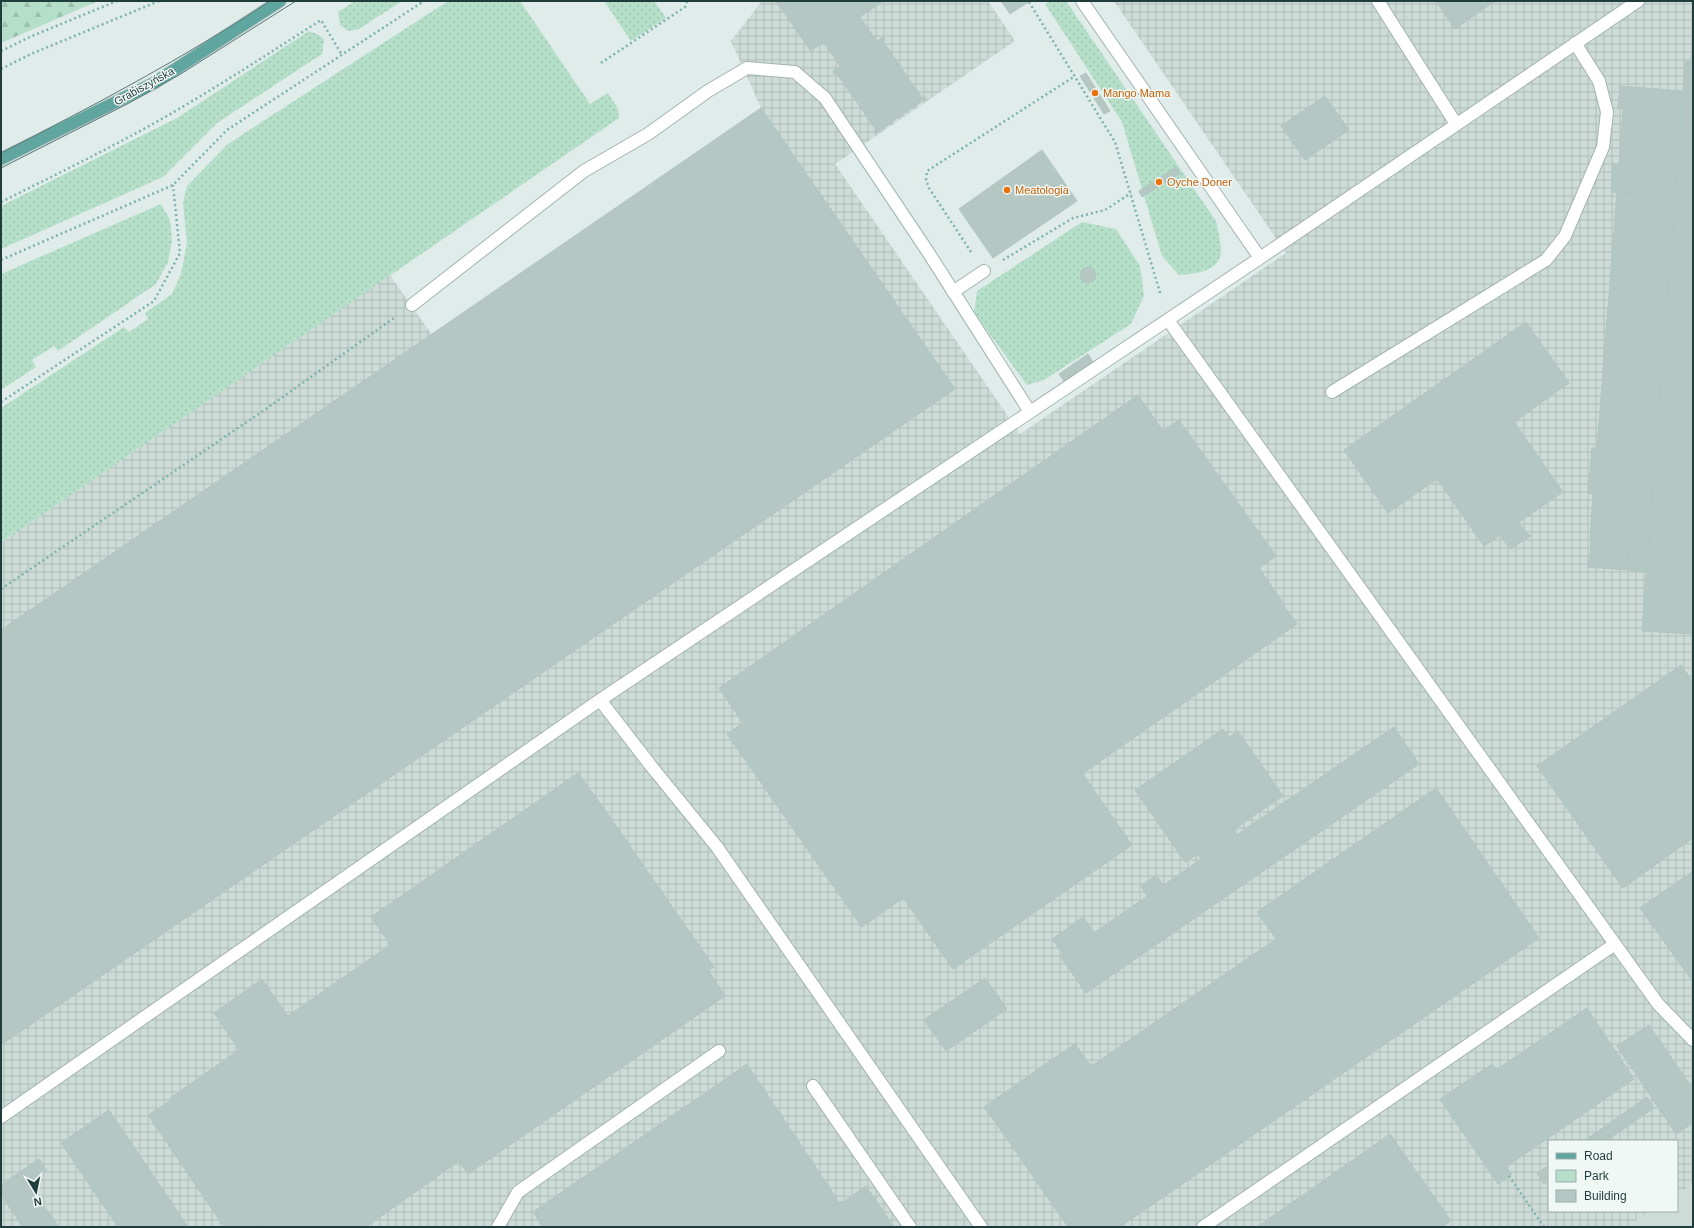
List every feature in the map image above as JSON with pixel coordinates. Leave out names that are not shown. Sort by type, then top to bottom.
[{"type":"main road","name":"Grabiszyńska","points":[[1,159],[154,82],[280,1]]},
{"type":"lane","points":[[1082,1],[1260,258]]},
{"type":"lane","points":[[1378,1],[1456,124]]},
{"type":"lane","points":[[1,1117],[600,700],[1168,320],[1638,1]]},
{"type":"lane","points":[[1332,392],[1546,260],[1565,236],[1603,147],[1607,112],[1599,81],[1575,43]]},
{"type":"lane","points":[[412,305],[584,171],[648,134],[708,91],[747,68],[795,72],[825,98],[928,252],[1030,412]]},
{"type":"lane","points":[[953,292],[984,271]]},
{"type":"lane","points":[[1168,320],[1658,1004],[1693,1040]]},
{"type":"lane","points":[[600,700],[717,847],[981,1227]]},
{"type":"lane","points":[[1203,1227],[1615,944]]},
{"type":"lane","points":[[498,1227],[518,1192],[719,1052]]},
{"type":"lane","points":[[813,1086],[910,1227]]},
{"type":"path","points":[[1,51],[32,36],[117,1]]},
{"type":"path","points":[[1,69],[31,54],[159,1]]},
{"type":"path","points":[[1,260],[173,185],[227,130],[424,1]]},
{"type":"path","points":[[601,63],[685,7],[687,1]]},
{"type":"path","points":[[1029,2],[1115,142],[1168,320]]},
{"type":"path","points":[[1,202],[170,114],[252,65],[321,20],[342,55]]},
{"type":"path","points":[[1075,76],[927,171],[926,180],[929,188],[984,271],[1073,218],[1105,210],[1131,193]]},
{"type":"path","points":[[1,402],[154,301],[180,254],[173,185]]},
{"type":"path","points":[[1,589],[263,411],[412,305]]},
{"type":"path","points":[[1509,1176],[1544,1227]]},
{"type":"shaded area","points":[[762,1],[988,1],[1015,41],[835,164],[1020,434],[1286,253],[1114,1],[1693,1],[1693,1184],[1678,1193],[1678,1140],[1548,1140],[1548,1212],[1649,1212],[1626,1227],[1,1227],[1,543],[390,275],[432,335],[761,108],[731,41]]},
{"type":"shaded area","points":[[1693,1184],[1693,1227],[1626,1227],[1649,1212],[1678,1212],[1678,1193]]},
{"type":"green space","points":[[1,1],[98,1],[1,43]]},
{"type":"green space","points":[[355,1],[402,1],[359,29],[348,31],[340,25],[338,12]]},
{"type":"green space","points":[[448,1],[520,1],[590,104],[608,93],[618,109],[619,118],[1,543],[1,408],[124,327],[129,332],[148,319],[145,313],[172,294],[181,274],[187,243],[183,203],[187,186],[228,144]]},
{"type":"green space","points":[[604,1],[654,1],[666,18],[631,41]]},
{"type":"green space","points":[[1050,1],[1066,1],[1216,221],[1221,252],[1216,264],[1211,268],[1198,273],[1179,275],[1162,256],[1122,122],[1045,4]]},
{"type":"green space","points":[[309,31],[324,39],[322,54],[217,123],[163,177],[1,249],[1,206],[177,118]]},
{"type":"green space","points":[[161,204],[170,220],[172,240],[168,262],[156,284],[58,351],[54,346],[32,360],[36,367],[1,390],[1,274]]},
{"type":"green space","points":[[1082,222],[1116,229],[1140,266],[1144,296],[1131,324],[1044,380],[1027,385],[974,313],[977,291]]},
{"type":"building","points":[[776,1],[883,1],[812,50],[812,53]]},
{"type":"building","points":[[1001,1],[1030,1],[1010,14]]},
{"type":"building","points":[[1436,1],[1495,1],[1455,29]]},
{"type":"building","points":[[860,17],[877,42],[840,66],[823,42]]},
{"type":"building","points":[[1693,28],[1693,634],[1642,631],[1685,61],[1691,61]]},
{"type":"building","points":[[883,37],[885,39],[883,41],[922,98],[924,96],[926,98],[875,134],[874,131],[876,130],[836,72],[834,74],[833,71]]},
{"type":"building","points":[[1086,73],[1110,111],[1104,114],[1080,76]]},
{"type":"building","points":[[1620,86],[1683,91],[1675,197],[1611,192],[1613,164],[1619,165],[1623,109],[1618,108]]},
{"type":"building","points":[[1325,96],[1349,130],[1305,160],[1281,126]]},
{"type":"building","points":[[761,108],[955,389],[1,1045],[1,630]]},
{"type":"building","points":[[1042,150],[1077,201],[993,258],[959,209]]},
{"type":"building","points":[[1176,167],[1180,173],[1142,197],[1139,191]]},
{"type":"building","points":[[1617,192],[1675,197],[1648,545],[1590,540],[1593,494],[1588,493],[1592,448],[1597,448]]},
{"type":"building","points":[[1085,267],[1091,267],[1096,272],[1094,281],[1091,283],[1085,283],[1080,278],[1080,272]]},
{"type":"building","points":[[1526,322],[1569,383],[1514,422],[1563,492],[1484,546],[1437,479],[1388,513],[1344,450]]},
{"type":"building","points":[[1088,354],[1093,362],[1064,381],[1059,374]]},
{"type":"building","points":[[1138,395],[1163,431],[1179,420],[1276,556],[1259,568],[1282,601],[863,894],[842,864],[826,876],[727,734],[743,723],[719,688]]},
{"type":"building","points":[[1519,523],[1528,535],[1529,534],[1531,536],[1510,549],[1500,536]]},
{"type":"building","points":[[1591,540],[1606,542],[1605,557],[1590,555]]},
{"type":"building","points":[[1606,542],[1629,543],[1627,570],[1587,567],[1590,555],[1605,557]]},
{"type":"building","points":[[1629,543],[1648,545],[1646,572],[1627,570]]},
{"type":"building","points":[[1281,602],[1297,624],[1264,647],[1248,625]]},
{"type":"building","points":[[1248,625],[1264,647],[1082,774],[1067,751]]},
{"type":"building","points":[[1681,665],[1693,682],[1693,838],[1623,888],[1537,766]]},
{"type":"building","points":[[1394,727],[1419,764],[1086,993],[1060,956]]},
{"type":"building","points":[[1223,729],[1274,802],[1246,821],[1196,748]]},
{"type":"building","points":[[1238,731],[1283,796],[1274,802],[1229,737]]},
{"type":"building","points":[[1196,748],[1246,821],[1234,830],[1225,817],[1189,842],[1198,854],[1185,862],[1135,790]]},
{"type":"building","points":[[1067,751],[1132,845],[953,969],[888,876]]},
{"type":"building","points":[[578,773],[598,800],[390,944],[371,917]]},
{"type":"building","points":[[1436,788],[1539,938],[1120,1227],[1068,1227],[1000,1129],[1276,939],[1257,912]]},
{"type":"building","points":[[598,800],[714,967],[341,1227],[259,1227],[170,1098]]},
{"type":"building","points":[[1225,817],[1237,834],[1201,859],[1189,842]]},
{"type":"building","points":[[842,864],[863,894],[888,876],[903,898],[862,927],[826,876]]},
{"type":"building","points":[[1693,871],[1693,982],[1640,908]]},
{"type":"building","points":[[1156,875],[1163,885],[1147,896],[1141,886]]},
{"type":"building","points":[[1083,917],[1094,932],[1063,954],[1052,939]]},
{"type":"building","points":[[709,971],[725,996],[468,1174],[451,1150]]},
{"type":"building","points":[[985,978],[1007,1009],[946,1051],[924,1020]]},
{"type":"building","points":[[262,979],[288,1016],[239,1050],[214,1013]]},
{"type":"building","points":[[1587,1008],[1634,1079],[1506,1167],[1512,1174],[1498,1184],[1440,1099],[1492,1064],[1496,1070]]},
{"type":"building","points":[[1649,1025],[1693,1089],[1693,1123],[1676,1134],[1617,1046]]},
{"type":"building","points":[[1075,1044],[1091,1066],[1059,1088],[1044,1065]]},
{"type":"building","points":[[747,1064],[839,1202],[803,1227],[543,1227],[533,1212]]},
{"type":"building","points":[[1044,1065],[1059,1088],[1000,1129],[984,1107]]},
{"type":"building","points":[[1647,1097],[1654,1108],[1607,1140],[1585,1140]]},
{"type":"building","points":[[171,1100],[259,1227],[224,1227],[148,1115]]},
{"type":"building","points":[[109,1110],[188,1227],[118,1227],[61,1143]]},
{"type":"building","points":[[1390,1134],[1451,1221],[1442,1227],[1257,1227]]},
{"type":"building","points":[[451,1150],[459,1161],[366,1227],[341,1227]]},
{"type":"building","points":[[39,1159],[47,1171],[29,1184],[59,1227],[23,1227],[1,1195],[1,1185]]},
{"type":"building","points":[[1548,1166],[1548,1181],[1544,1184],[1537,1173]]},
{"type":"building","points":[[866,1186],[894,1227],[803,1227],[841,1201],[842,1203]]},
{"type":"tram line","points":[[1,153],[138,81],[205,42],[270,1]]},
{"type":"tram line","points":[[1,168],[129,103],[179,75],[296,1]]},
{"type":"place","name":"Mango Mama","points":[[1095,93]]},
{"type":"place","name":"Oyche Doner","points":[[1159,182]]},
{"type":"place","name":"Meatologia","points":[[1007,190]]}]
